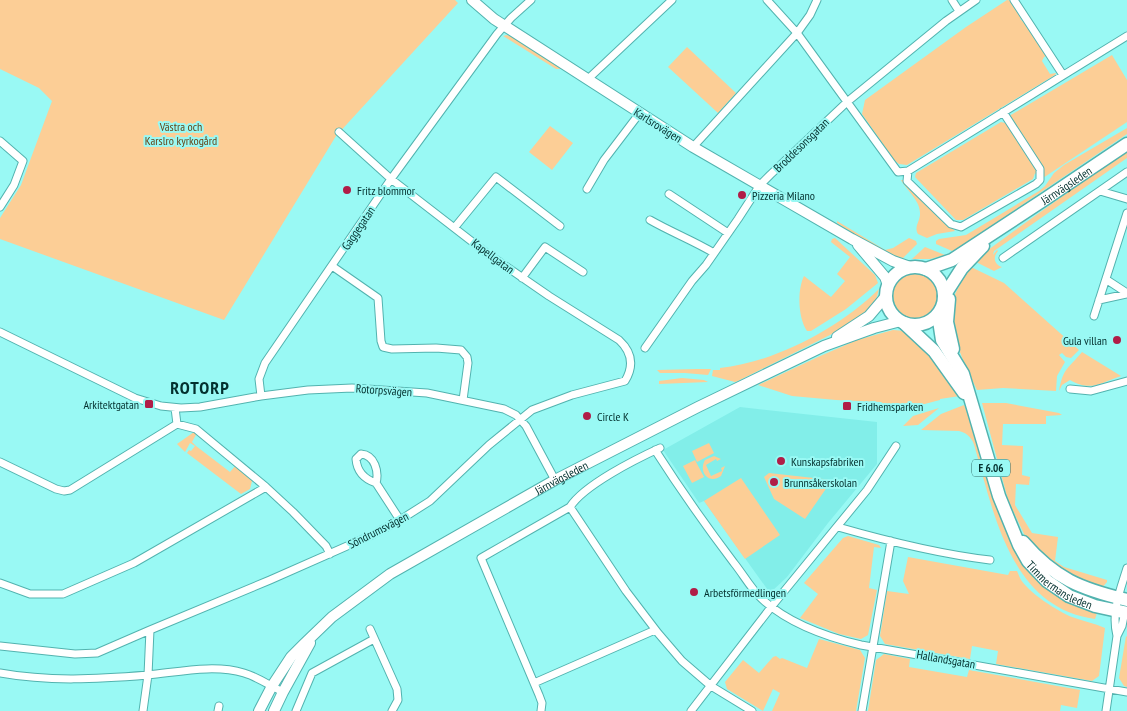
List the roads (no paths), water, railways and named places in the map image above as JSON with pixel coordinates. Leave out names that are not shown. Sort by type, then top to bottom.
[{"type":"highway","name":"Järnvägsleden","points":[[926,269],[952,260],[1127,144]]},
{"type":"highway","name":"Järnvägsleden","points":[[944,296],[973,256],[1005,226]]},
{"type":"highway","name":"E 6.06","points":[[910,267],[926,269]]},
{"type":"highway","points":[[887,291],[895,274],[910,267]]},
{"type":"highway","points":[[926,269],[940,280],[944,296]]},
{"type":"highway","name":"E 6.06","points":[[951,284],[948,327],[953,350],[963,374]]},
{"type":"highway","name":"E 6.06","points":[[887,291],[889,309],[902,322]]},
{"type":"highway","name":"E 6.06","points":[[938,314],[943,304],[944,296]]},
{"type":"highway","points":[[902,322],[920,325],[928,322],[938,314]]},
{"type":"highway","name":"Timmermansleden","points":[[938,314],[942,340],[963,374],[999,496],[1019,545],[1028,561],[1047,581],[1075,598],[1123,606]]},
{"type":"highway","name":"Timmermansleden","points":[[902,322],[934,351],[972,405]]},
{"type":"main road","name":"Karlsrovägen","points":[[472,0],[504,25],[693,147],[852,239],[893,261],[910,267]]},
{"type":"main road","name":"Karlsrovägen","points":[[852,239],[885,277],[887,291]]},
{"type":"main road","name":"Järnvägsleden","points":[[824,346],[869,316],[887,291]]},
{"type":"main road","name":"Järnvägsleden","points":[[259,711],[272,686],[291,657],[332,617],[390,574],[555,480],[824,346],[874,328],[902,322]]},
{"type":"main road","name":"Järnvägsleden","points":[[274,711],[314,636]]},
{"type":"street","name":"Gaggegatan","points":[[261,396],[260,379],[265,363],[391,179],[504,25],[531,0]]},
{"type":"street","points":[[588,79],[672,0]]},
{"type":"street","points":[[767,0],[798,33],[898,172],[908,171],[1127,36]]},
{"type":"street","points":[[693,147],[798,33],[817,0]]},
{"type":"street","points":[[952,0],[959,11]]},
{"type":"street","name":"Broddesonsgatan","points":[[645,348],[728,234],[760,185],[847,102],[959,11],[976,0]]},
{"type":"street","points":[[1014,0],[1063,75]]},
{"type":"street","points":[[908,171],[907,181],[951,224],[961,227],[1036,184],[1040,180],[1040,169],[1004,112]]},
{"type":"street","points":[[587,189],[604,160],[636,118],[641,115]]},
{"type":"street","name":"Kapellgatan","points":[[339,132],[391,179],[488,254],[625,346],[629,352],[631,369],[625,381]]},
{"type":"street","points":[[0,141],[22,161],[14,185],[0,207]]},
{"type":"street","points":[[1003,258],[1127,172]]},
{"type":"street","points":[[455,227],[496,177],[560,226]]},
{"type":"street","points":[[1100,191],[1127,199]]},
{"type":"street","points":[[669,194],[728,234]]},
{"type":"street","points":[[1094,316],[1127,213]]},
{"type":"street","points":[[650,220],[714,253]]},
{"type":"street","points":[[522,278],[545,246],[583,272]]},
{"type":"street","points":[[332,266],[378,298],[383,347],[392,349],[436,348],[461,350],[467,357],[468,363],[464,400]]},
{"type":"street","points":[[1106,280],[1127,293]]},
{"type":"street","points":[[1099,300],[1127,293]]},
{"type":"street","name":"Rotorpsvägen","points":[[0,332],[135,398],[149,404],[175,408],[200,407],[300,391],[352,388],[427,393],[504,409],[512,412],[526,426],[555,480]]},
{"type":"street","points":[[1070,389],[1091,391],[1127,380]]},
{"type":"street","name":"Söndrumsvägen","points":[[0,646],[74,654],[97,653],[330,554],[400,520],[430,501],[532,410],[572,395],[625,381]]},
{"type":"street","points":[[175,408],[177,424]]},
{"type":"street","points":[[0,462],[56,489],[70,490],[177,424],[196,429],[266,486],[326,546],[330,554]]},
{"type":"street","points":[[691,711],[772,606],[874,481],[896,446]]},
{"type":"street","name":"Hallandsgatan","points":[[570,506],[574,500],[595,484],[658,449],[698,516],[761,599],[814,631],[843,641],[1127,692]]},
{"type":"street","points":[[376,483],[400,520]]},
{"type":"street","points":[[0,583],[30,594],[63,594],[134,563],[266,486]]},
{"type":"street","points":[[541,711],[542,703],[482,558],[570,506],[626,591],[655,630],[682,661],[711,686],[752,711]]},
{"type":"street","points":[[838,527],[891,541],[990,560]]},
{"type":"street","points":[[862,711],[891,541]]},
{"type":"street","points":[[1106,711],[1117,636],[1122,626],[1123,606],[1120,585],[1127,571]]},
{"type":"street","points":[[370,628],[397,689],[398,700],[392,711]]},
{"type":"street","points":[[143,711],[148,675],[150,630]]},
{"type":"street","points":[[534,684],[655,630]]},
{"type":"street","points":[[296,711],[312,673],[374,639]]},
{"type":"street","points":[[0,673],[56,680],[148,675],[210,669],[225,670],[246,674],[283,692]]},
{"type":"place","name":"Fritz blommor","points":[[347,190]]},
{"type":"place","name":"Pizzeria Milano","points":[[742,195]]},
{"type":"place","name":"Gula villan","points":[[1117,340]]},
{"type":"place","name":"Arkitektgatan","points":[[149,404]]},
{"type":"place","name":"Fridhemsparken","points":[[847,406]]},
{"type":"place","name":"Circle K","points":[[587,416]]},
{"type":"place","name":"Kunskapsfabriken","points":[[781,461]]},
{"type":"place","name":"Brunnsåkerskolan","points":[[774,482]]},
{"type":"place","name":"Arbetsförmedlingen","points":[[694,592]]},
{"type":"district","name":"ROTORP","points":[[200,387]]},
{"type":"park label","name":"Västra och Karslro kyrkogård","points":[[181,133]]}]
